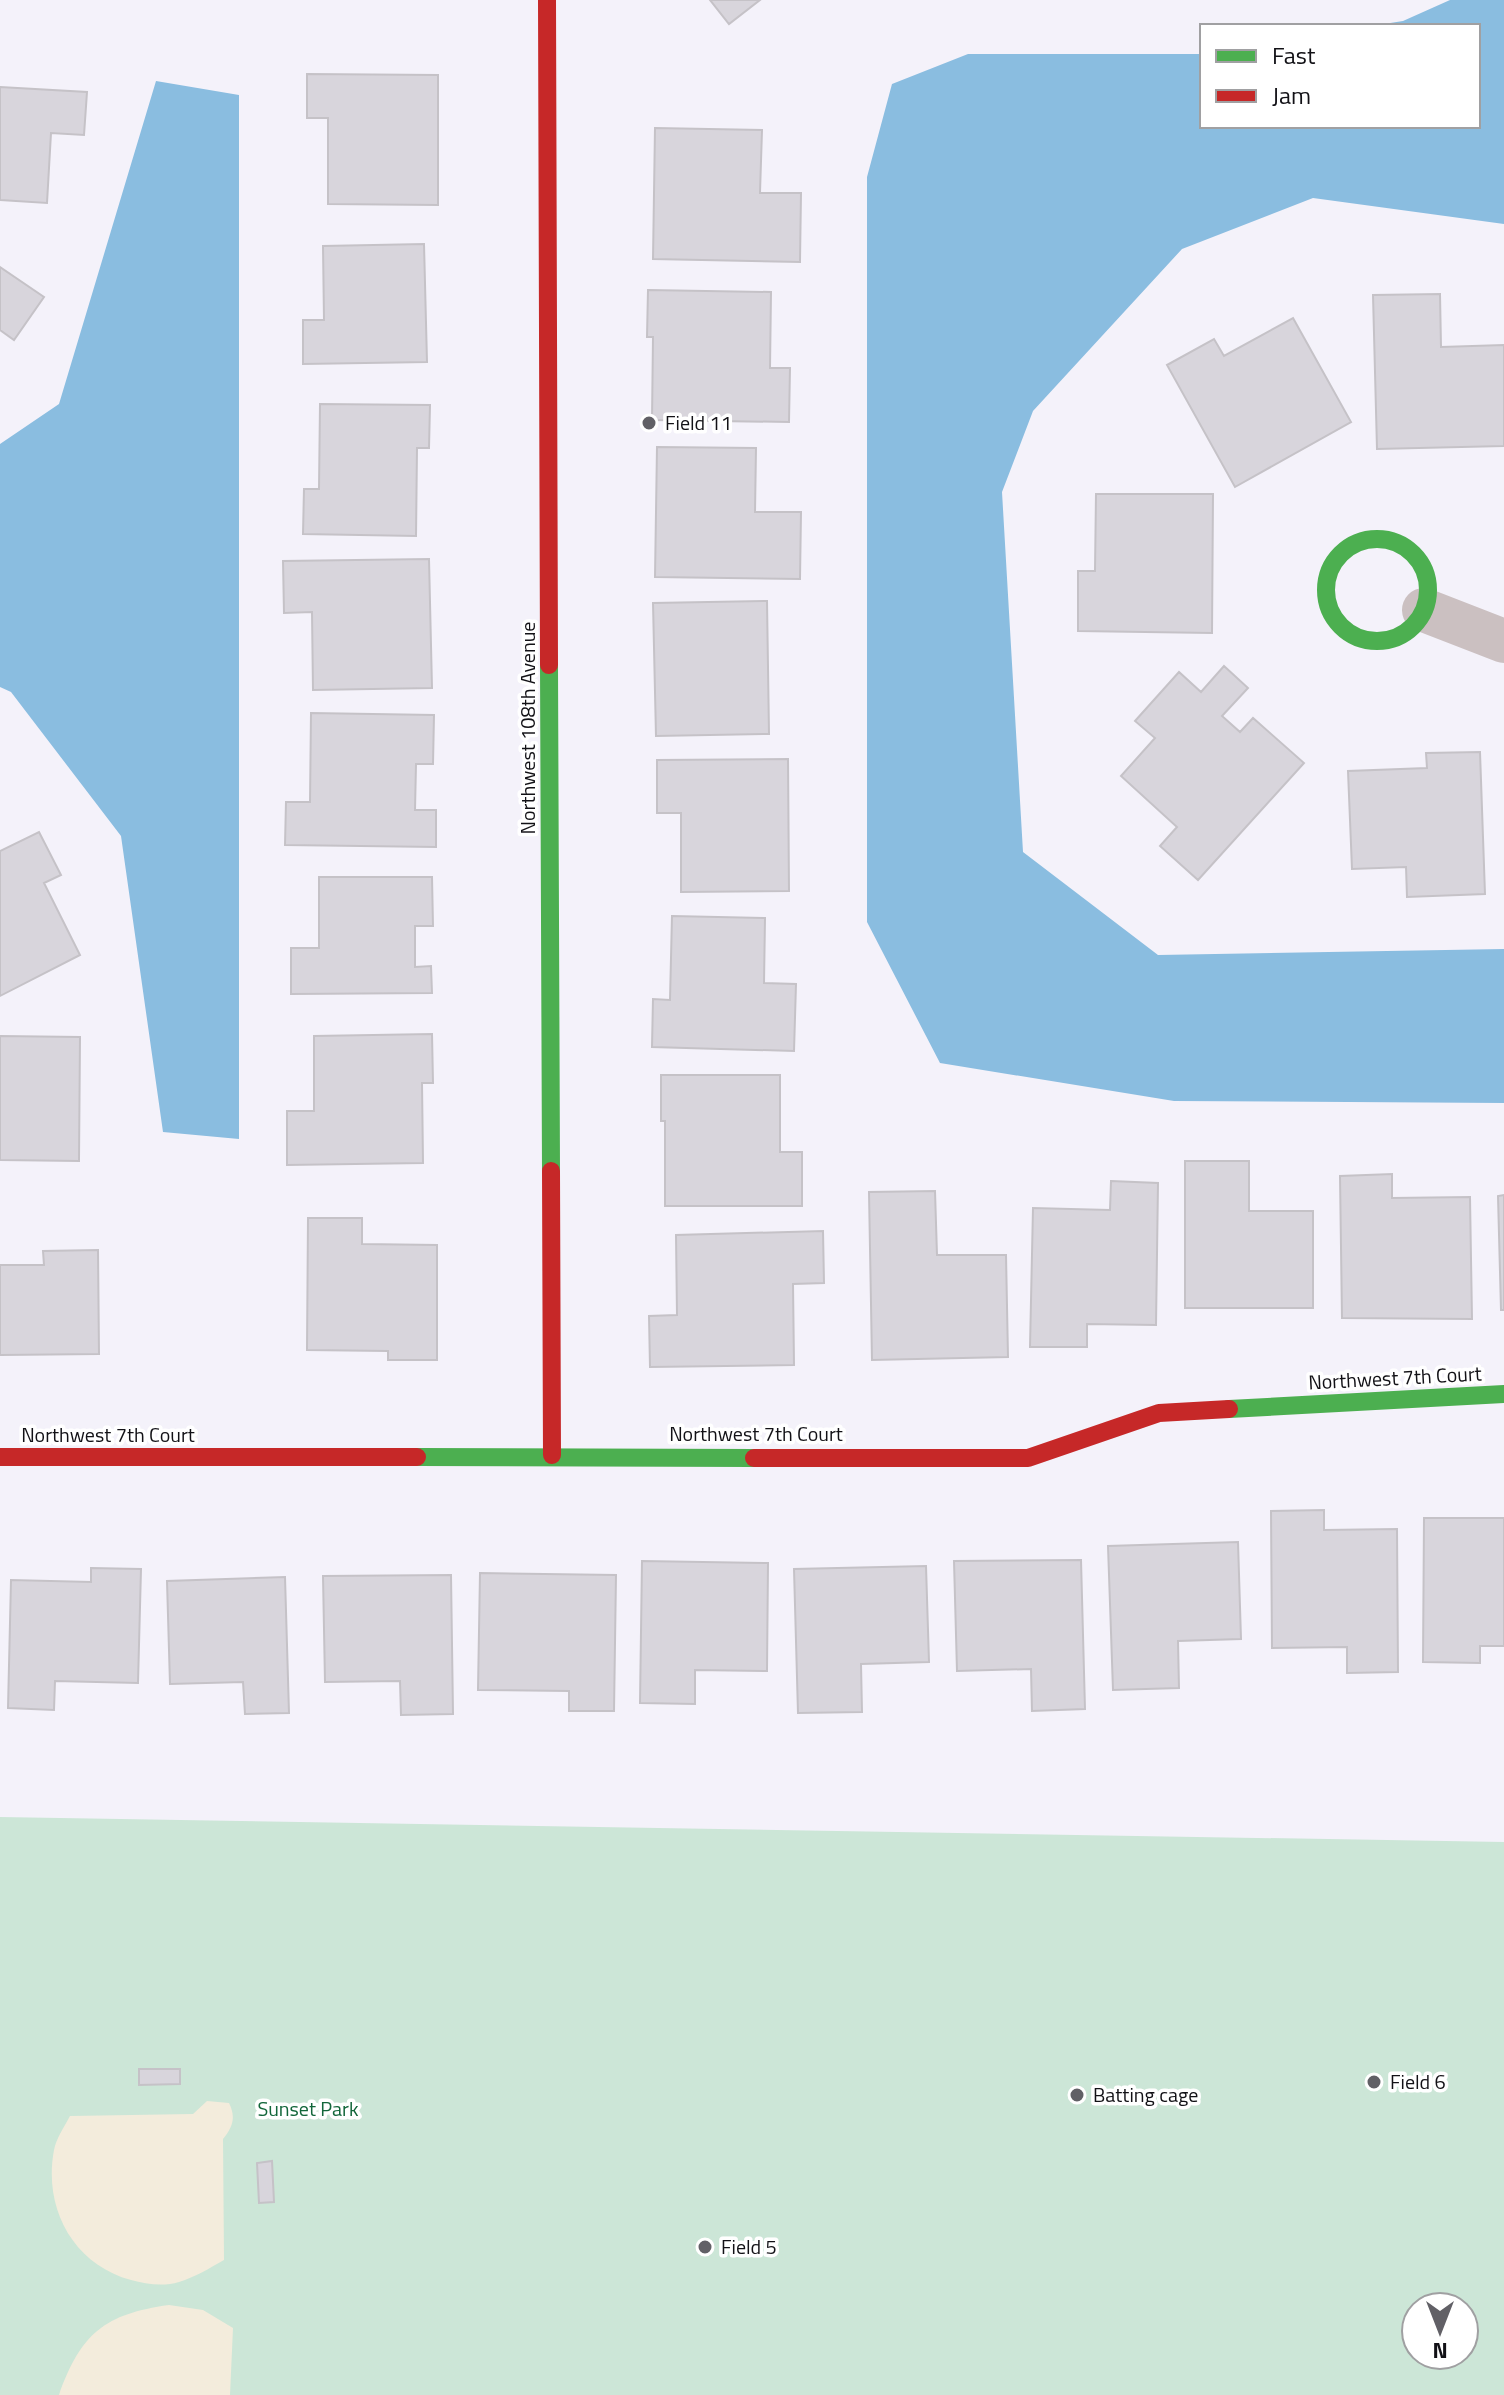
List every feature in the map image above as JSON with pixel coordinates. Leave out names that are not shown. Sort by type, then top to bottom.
[{"type":"street","name":"Northwest 108th Avenue","points":[[547,0],[552,1455]]},
{"type":"street","points":[[1377,539],[1409,550],[1427,577],[1424,610],[1415,624],[1395,638],[1370,641],[1354,636],[1331,612],[1326,596],[1334,563],[1360,542],[1377,539]]},
{"type":"street","points":[[1424,610],[1504,641]]},
{"type":"street","name":"Northwest 7th Court","points":[[0,1457],[552,1455],[1028,1458],[1159,1413],[1504,1394]]},
{"type":"green space","name":"Sunset Park","points":[[0,1817],[1504,1842],[1504,2395],[0,2395]]},
{"type":"sand","points":[[207,2101],[229,2103],[233,2117],[223,2139],[224,2260],[185,2280],[161,2285],[131,2280],[93,2261],[67,2231],[53,2193],[54,2150],[70,2116],[193,2114]]},
{"type":"sand","points":[[169,2305],[203,2310],[233,2328],[230,2395],[59,2395],[76,2356],[98,2330],[128,2314]]},
{"type":"water","points":[[1450,0],[1504,0],[1504,224],[1313,198],[1182,249],[1033,411],[1002,492],[1023,852],[1158,955],[1504,949],[1504,1103],[1174,1101],[940,1063],[867,922],[867,177],[892,84],[968,54],[1200,54],[1200,128],[1480,128],[1480,24],[1384,24],[1403,21]]},
{"type":"water","points":[[156,81],[239,95],[239,1139],[163,1132],[121,836],[11,692],[0,687],[0,444],[59,404]]},
{"type":"building","points":[[710,0],[760,0],[729,24]]},
{"type":"building","points":[[307,74],[438,75],[438,205],[328,204],[328,118],[307,118]]},
{"type":"building","points":[[0,87],[87,92],[84,135],[51,133],[47,203],[0,200]]},
{"type":"building","points":[[655,128],[762,130],[760,193],[801,193],[800,262],[653,259]]},
{"type":"building","points":[[424,244],[427,362],[303,364],[303,320],[324,320],[323,246]]},
{"type":"building","points":[[0,267],[44,297],[14,340],[0,330]]},
{"type":"building","points":[[648,290],[771,292],[770,368],[790,368],[789,422],[652,420],[653,337],[647,337]]},
{"type":"building","points":[[1440,294],[1441,347],[1504,345],[1504,446],[1377,449],[1373,295]]},
{"type":"building","points":[[1293,318],[1351,422],[1235,487],[1167,365],[1214,339],[1224,356]]},
{"type":"building","points":[[320,404],[430,405],[429,448],[417,448],[416,536],[303,534],[304,489],[319,489]]},
{"type":"building","points":[[657,447],[756,448],[755,512],[801,512],[800,579],[655,577]]},
{"type":"building","points":[[1096,494],[1213,494],[1212,633],[1078,631],[1078,571],[1095,571]]},
{"type":"building","points":[[429,559],[432,688],[313,690],[312,612],[284,613],[283,561]]},
{"type":"building","points":[[767,601],[769,734],[656,736],[653,603]]},
{"type":"building","points":[[1224,666],[1248,688],[1222,716],[1240,732],[1253,718],[1304,763],[1198,880],[1160,846],[1177,827],[1121,776],[1155,738],[1135,721],[1179,672],[1201,692]]},
{"type":"building","points":[[311,713],[434,715],[433,764],[416,764],[415,810],[436,810],[436,847],[285,845],[286,802],[310,802]]},
{"type":"building","points":[[1480,752],[1485,894],[1407,897],[1406,867],[1352,869],[1348,771],[1427,768],[1426,753]]},
{"type":"building","points":[[788,759],[789,891],[681,892],[681,813],[657,813],[657,760]]},
{"type":"building","points":[[39,832],[61,875],[44,883],[80,955],[0,996],[0,851]]},
{"type":"building","points":[[319,877],[432,877],[433,926],[415,926],[415,967],[431,966],[432,993],[291,994],[291,948],[319,948]]},
{"type":"building","points":[[672,916],[765,918],[764,983],[796,984],[794,1051],[652,1047],[653,999],[670,1000]]},
{"type":"building","points":[[432,1034],[433,1083],[422,1083],[423,1163],[287,1165],[287,1111],[314,1111],[314,1036]]},
{"type":"building","points":[[0,1036],[80,1037],[79,1161],[0,1160]]},
{"type":"building","points":[[661,1075],[780,1075],[780,1152],[802,1152],[802,1206],[665,1206],[665,1121],[661,1121]]},
{"type":"building","points":[[1185,1161],[1249,1161],[1249,1211],[1313,1211],[1313,1308],[1185,1308]]},
{"type":"building","points":[[1392,1174],[1392,1198],[1470,1197],[1472,1319],[1342,1318],[1340,1176]]},
{"type":"building","points":[[1111,1181],[1158,1183],[1156,1325],[1087,1324],[1087,1347],[1030,1347],[1033,1208],[1110,1210]]},
{"type":"building","points":[[935,1191],[937,1255],[1006,1255],[1008,1357],[872,1360],[869,1192]]},
{"type":"building","points":[[1504,1195],[1504,1310],[1501,1310],[1498,1196]]},
{"type":"building","points":[[308,1218],[362,1218],[362,1244],[437,1245],[437,1360],[388,1360],[388,1351],[307,1350]]},
{"type":"building","points":[[823,1231],[824,1283],[793,1284],[794,1365],[650,1367],[649,1316],[677,1315],[676,1235]]},
{"type":"building","points":[[98,1250],[99,1354],[0,1355],[0,1265],[44,1265],[43,1251]]},
{"type":"building","points":[[1324,1510],[1324,1530],[1397,1529],[1398,1672],[1347,1673],[1347,1647],[1272,1648],[1271,1511]]},
{"type":"building","points":[[1424,1518],[1504,1518],[1504,1646],[1480,1646],[1480,1663],[1423,1662]]},
{"type":"building","points":[[1238,1542],[1241,1639],[1178,1641],[1179,1688],[1113,1690],[1108,1546]]},
{"type":"building","points":[[1081,1560],[1085,1709],[1032,1711],[1031,1669],[957,1671],[954,1561]]},
{"type":"building","points":[[642,1561],[768,1563],[767,1671],[695,1670],[695,1704],[640,1703]]},
{"type":"building","points":[[926,1566],[929,1662],[861,1664],[862,1712],[798,1713],[794,1569]]},
{"type":"building","points":[[91,1568],[141,1569],[138,1683],[55,1681],[54,1710],[8,1708],[11,1580],[91,1582]]},
{"type":"building","points":[[480,1573],[616,1575],[614,1711],[569,1711],[569,1691],[478,1690]]},
{"type":"building","points":[[451,1575],[453,1714],[401,1715],[400,1681],[325,1682],[323,1576]]},
{"type":"building","points":[[285,1577],[289,1713],[245,1714],[243,1682],[170,1684],[167,1581]]},
{"type":"building","points":[[139,2069],[180,2069],[180,2084],[139,2085]]},
{"type":"building","points":[[272,2161],[274,2202],[259,2203],[257,2163]]},
{"type":"traffic: fast","points":[[1377,539],[1396,543],[1413,554],[1424,571],[1428,590],[1424,609],[1413,626],[1396,637],[1377,641],[1358,637],[1341,626],[1330,609],[1326,590],[1330,571],[1341,554],[1358,543],[1377,539]]},
{"type":"traffic: fast","points":[[549,665],[551,1171]]},
{"type":"traffic: fast","points":[[1229,1409],[1504,1394]]},
{"type":"traffic: fast","points":[[417,1457],[754,1458]]},
{"type":"traffic: jam","points":[[547,0],[549,665]]},
{"type":"traffic: jam","points":[[551,1171],[552,1455]]},
{"type":"traffic: jam","points":[[754,1458],[1028,1458],[1159,1413],[1229,1409]]},
{"type":"traffic: jam","points":[[0,1457],[417,1457]]},
{"type":"place","name":"Field 11","points":[[649,423]]},
{"type":"place","name":"Field 6","points":[[1374,2082]]},
{"type":"place","name":"Batting cage","points":[[1077,2095]]},
{"type":"place","name":"Field 5","points":[[705,2247]]}]
